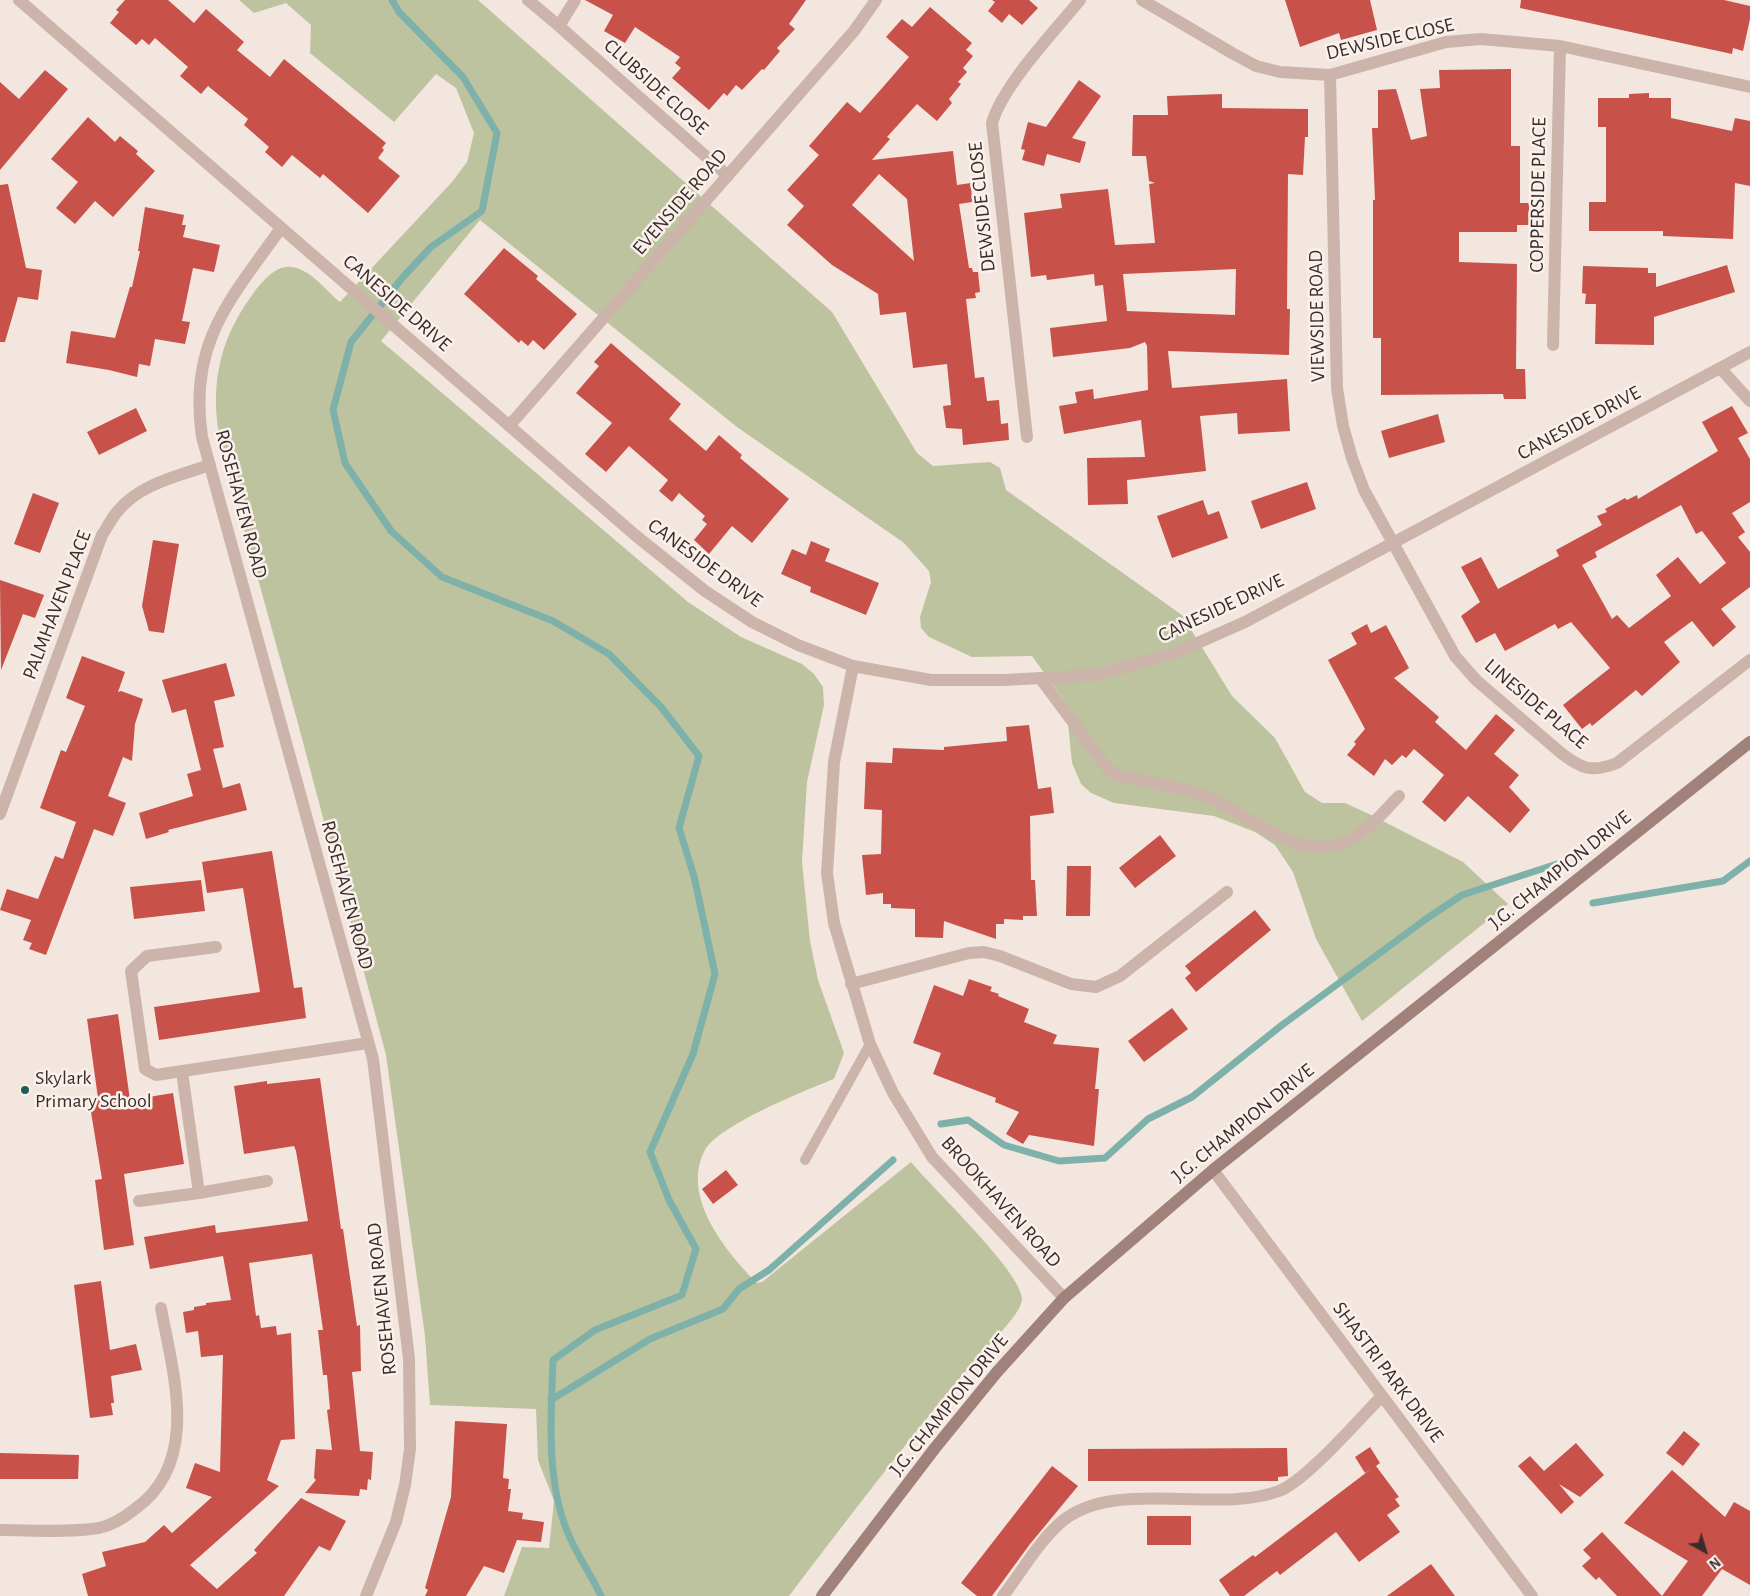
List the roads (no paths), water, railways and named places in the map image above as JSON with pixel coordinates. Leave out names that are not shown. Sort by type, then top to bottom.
[{"type":"main road","name":"J.G. CHAMPION DRIVE","points":[[822,1596],[941,1440],[997,1372],[1064,1298],[1214,1170],[1750,742]]},
{"type":"street","name":"CANESIDE DRIVE","points":[[19,0],[635,535],[705,591],[760,626],[798,645],[853,666],[931,680],[1040,678],[1097,675],[1175,653],[1244,622],[1395,543],[1750,352]]},
{"type":"street","name":"CLUBSIDE CLOSE","points":[[528,0],[728,176]]},
{"type":"street","points":[[559,26],[575,0]]},
{"type":"street","name":"EVENSIDE ROAD","points":[[509,426],[854,32],[876,0]]},
{"type":"street","name":"DEWSIDE CLOSE","points":[[1027,437],[992,123],[996,108],[1008,90],[1080,0]]},
{"type":"street","name":"DEWSIDE CLOSE","points":[[1142,0],[1256,66],[1280,72],[1330,75],[1446,42],[1481,40],[1560,46],[1750,87]]},
{"type":"street","name":"COPPERSIDE PLACE","points":[[1553,345],[1560,46]]},
{"type":"street","name":"VIEWSIDE ROAD","points":[[1330,75],[1336,388],[1343,426],[1364,490],[1395,543]]},
{"type":"street","name":"ROSEHAVEN ROAD","points":[[281,228],[221,313],[204,353],[198,396],[202,437],[372,1058],[409,1359],[410,1449],[405,1485],[396,1522],[366,1596]]},
{"type":"street","points":[[1721,369],[1750,401]]},
{"type":"street","name":"PALMHAVEN PLACE","points":[[0,814],[102,535],[117,511],[135,495],[159,483],[210,465]]},
{"type":"street","name":"LINESIDE PLACE","points":[[1395,543],[1455,656],[1476,680],[1561,753],[1576,764],[1591,770],[1617,763],[1750,660]]},
{"type":"street","name":"BROOKHAVEN ROAD","points":[[853,666],[834,762],[827,873],[834,923],[870,1044],[893,1093],[932,1157],[1064,1298]]},
{"type":"street","points":[[1040,678],[1107,768],[1119,776],[1205,796],[1289,841],[1313,848],[1335,846],[1354,838],[1399,796]]},
{"type":"street","points":[[851,984],[969,953],[984,952],[1000,956],[1071,984],[1096,986],[1120,976],[1227,892]]},
{"type":"street","points":[[216,947],[147,956],[131,971],[145,1069],[156,1075],[182,1072],[368,1043]]},
{"type":"street","points":[[182,1072],[199,1193]]},
{"type":"street","name":"SHASTRI PARK DRIVE","points":[[1214,1170],[1532,1596]]},
{"type":"street","points":[[139,1201],[266,1181]]},
{"type":"street","points":[[0,1530],[100,1528],[123,1518],[144,1503],[157,1488],[167,1471],[177,1443],[178,1415],[161,1308]]},
{"type":"street","points":[[1003,1596],[1059,1524],[1081,1510],[1105,1503],[1142,1498],[1258,1498],[1282,1490],[1300,1478],[1382,1396]]},
{"type":"lane","points":[[805,1160],[870,1044]]},
{"type":"waterway","points":[[392,0],[399,12],[463,77],[497,133],[482,211],[431,247],[403,277],[351,342],[333,410],[345,463],[391,531],[442,577],[553,621],[609,654],[661,707],[699,756],[679,828],[694,876],[715,974],[693,1054],[650,1152],[669,1200],[696,1249],[682,1295],[595,1330],[553,1360],[551,1447],[560,1511],[575,1548],[601,1596]]},
{"type":"waterway","points":[[1593,903],[1723,881],[1750,861]]},
{"type":"waterway","points":[[941,1124],[968,1120],[1004,1145],[1059,1161],[1105,1158],[1148,1119],[1192,1097],[1282,1025],[1426,919],[1462,895],[1560,863]]},
{"type":"waterway","points":[[551,1400],[650,1339],[723,1309],[739,1289],[769,1270],[893,1160]]},
{"type":"place","name":"Skylark Primary School","points":[[25,1090]]}]
